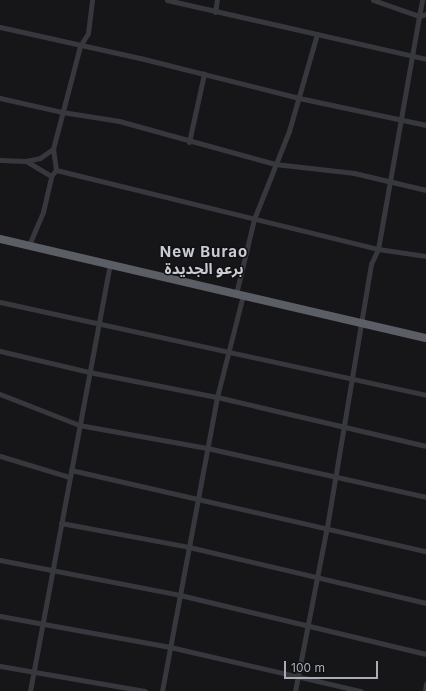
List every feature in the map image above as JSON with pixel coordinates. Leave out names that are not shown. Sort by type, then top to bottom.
[{"type":"highway","points":[[0,239],[426,338]]},
{"type":"street","points":[[29,245],[43,212],[51,176],[56,170],[53,149],[80,46],[88,33],[92,0]]},
{"type":"street","points":[[168,0],[215,12],[426,59]]},
{"type":"street","points":[[215,12],[217,0]]},
{"type":"street","points":[[373,0],[419,16],[426,14]]},
{"type":"street","points":[[295,691],[327,527],[371,264],[378,249],[422,0]]},
{"type":"street","points":[[0,27],[204,74],[299,98],[401,121],[426,124]]},
{"type":"street","points":[[162,691],[207,448],[228,352],[254,219],[275,164],[290,131],[317,34]]},
{"type":"street","points":[[189,142],[204,74]]},
{"type":"street","points":[[0,98],[62,112],[118,122],[275,164],[354,173],[426,190]]},
{"type":"street","points":[[0,160],[26,161],[40,158],[53,149]]},
{"type":"street","points":[[26,161],[51,176]]},
{"type":"street","points":[[56,170],[378,249],[426,256]]},
{"type":"street","points":[[30,691],[44,624],[70,470],[110,265]]},
{"type":"street","points":[[0,302],[426,395]]},
{"type":"street","points":[[0,351],[89,372],[217,397],[426,446]]},
{"type":"street","points":[[0,394],[79,425],[207,448],[335,475],[426,497]]},
{"type":"street","points":[[0,456],[69,477]]},
{"type":"street","points":[[70,470],[327,527],[426,551]]},
{"type":"street","points":[[61,523],[189,547],[318,576],[426,603]]},
{"type":"street","points":[[0,560],[180,596],[308,628],[426,654]]},
{"type":"street","points":[[0,616],[170,647],[361,691]]},
{"type":"street","points":[[0,666],[145,691]]},
{"type":"street","points":[[425,691],[426,684]]},
{"type":"district","name":"New Burao برعو الجديدة","points":[[204,260]]}]
